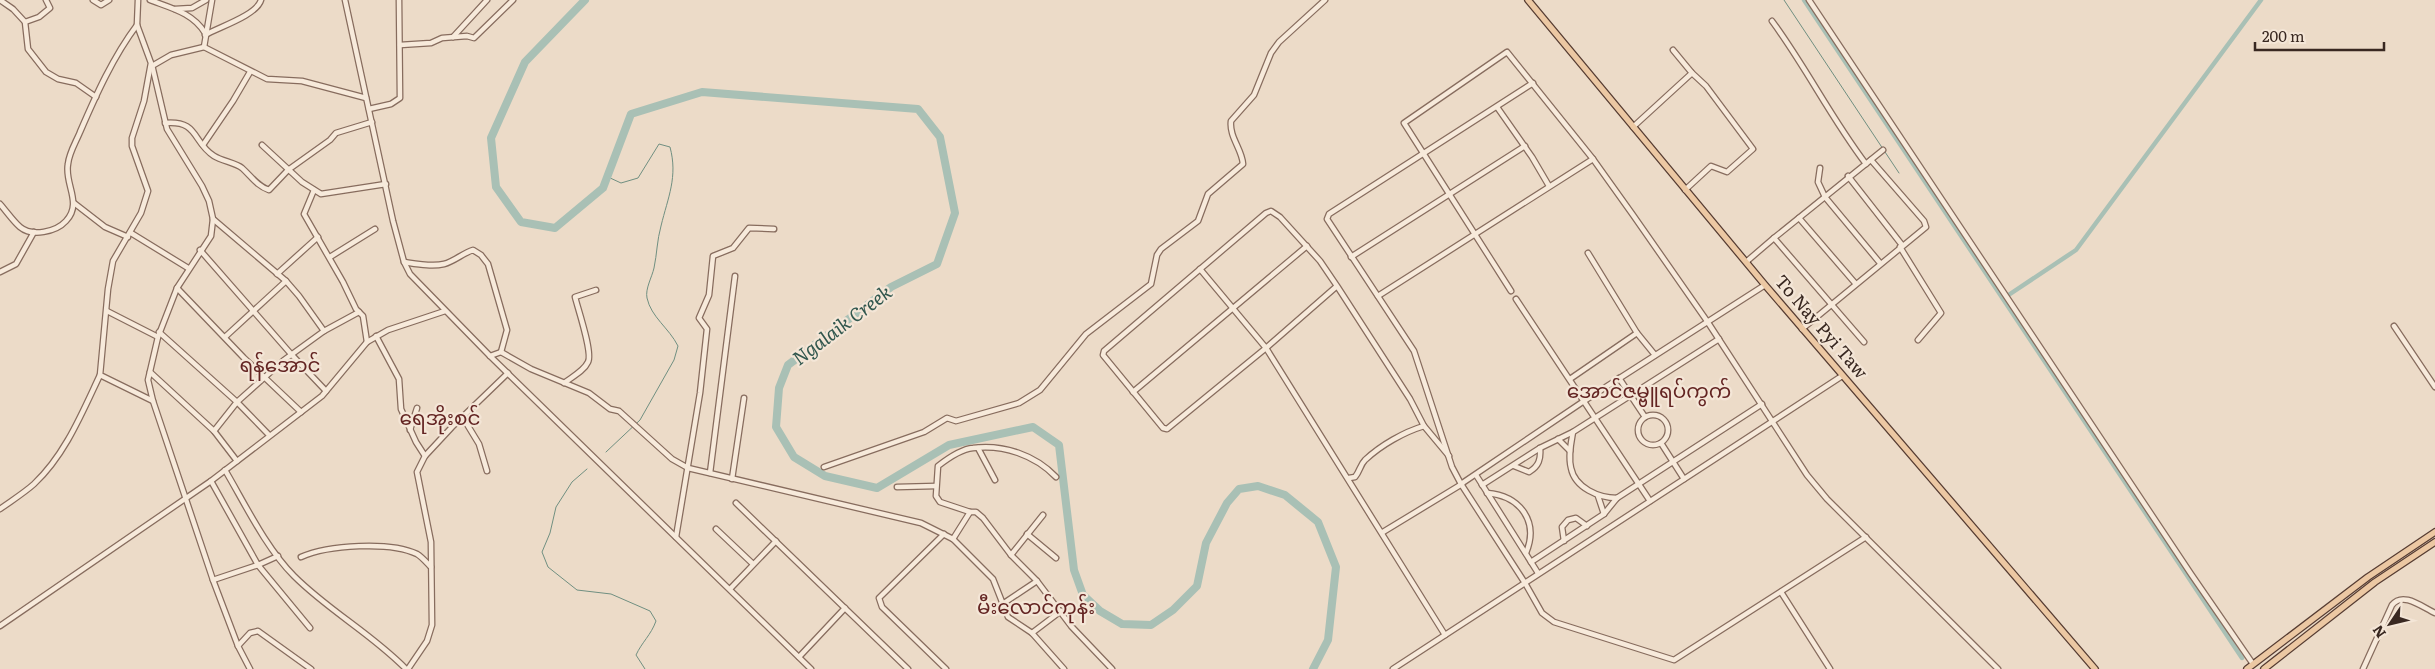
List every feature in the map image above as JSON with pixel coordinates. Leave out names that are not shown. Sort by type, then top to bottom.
[{"type":"main road","name":"To Nay Pyi Taw","points":[[1528,0],[1802,329],[2095,669]]},
{"type":"main road","points":[[2247,669],[2368,577],[2435,532]]},
{"type":"main road","points":[[2264,669],[2375,582],[2435,542]]},
{"type":"street","points":[[0,0],[25,22],[28,49],[46,72],[58,79],[76,83],[96,97]]},
{"type":"street","points":[[25,22],[39,18],[50,8],[46,0]]},
{"type":"street","points":[[93,0],[101,5],[109,0]]},
{"type":"street","points":[[138,0],[137,25],[152,64],[165,123],[174,142],[202,186],[209,201],[213,219],[211,236],[188,268],[177,288],[158,334],[148,380],[153,401],[213,580],[238,646],[250,669]]},
{"type":"street","points":[[150,0],[196,20],[205,34]]},
{"type":"street","points":[[173,9],[192,8],[206,0]]},
{"type":"street","points":[[204,47],[212,0]]},
{"type":"street","points":[[205,34],[252,12],[260,5],[261,0]]},
{"type":"street","points":[[345,0],[404,262],[420,285],[490,356],[811,669]]},
{"type":"street","points":[[369,109],[391,104],[400,98],[399,0]]},
{"type":"street","points":[[453,37],[487,0]]},
{"type":"street","points":[[400,45],[432,43],[442,38],[467,36],[474,38],[513,0]]},
{"type":"street","points":[[824,467],[924,432],[947,418],[956,421],[1019,403],[1040,390],[1086,334],[1151,284],[1157,255],[1161,248],[1198,221],[1208,194],[1243,164],[1233,137],[1231,121],[1254,95],[1271,53],[1279,42],[1325,0]]},
{"type":"street","points":[[1809,0],[2008,296],[2148,511],[2253,664]]},
{"type":"street","points":[[1772,21],[1797,54],[1838,125],[1866,164]]},
{"type":"street","points":[[0,204],[22,229],[34,232],[59,227],[72,213],[74,202],[67,165],[96,97],[124,42],[137,25]]},
{"type":"street","points":[[152,64],[171,55],[204,47],[267,80],[302,81],[366,98]]},
{"type":"street","points":[[1673,50],[1692,73],[1706,86],[1753,149],[1727,172],[1711,166],[1686,190]]},
{"type":"street","points":[[1511,291],[1405,126],[1404,121],[1507,52],[1593,159],[1707,321],[1807,474],[1827,499],[1998,669]]},
{"type":"street","points":[[0,509],[33,484],[46,471],[62,449],[100,376],[113,261],[130,235],[141,213],[148,191],[134,154],[132,138],[144,101],[152,64]]},
{"type":"street","points":[[203,145],[250,72]]},
{"type":"street","points":[[1633,127],[1692,73]]},
{"type":"street","points":[[1533,83],[1328,215],[1328,221],[1414,351],[1449,456],[1462,484],[1525,582],[1542,613],[1554,622],[1674,660],[1866,537]]},
{"type":"street","points":[[1497,107],[1525,146],[1549,186]]},
{"type":"street","points":[[165,123],[176,122],[190,127],[203,145],[216,157],[243,169],[265,189],[269,190],[288,170],[314,152],[336,133],[372,122]]},
{"type":"street","points":[[262,145],[288,170],[314,190],[324,194],[386,184]]},
{"type":"street","points":[[1351,257],[1525,146]]},
{"type":"street","points":[[1746,262],[1848,176],[1883,150]]},
{"type":"street","points":[[1378,296],[1593,159]]},
{"type":"street","points":[[1802,329],[1855,283],[1925,228],[1926,224],[1871,160]]},
{"type":"street","points":[[1820,168],[1818,182],[1825,197],[1880,263]]},
{"type":"street","points":[[1848,176],[1901,246],[1942,313],[1918,340]]},
{"type":"street","points":[[314,190],[304,214],[363,316],[367,342]]},
{"type":"street","points":[[74,202],[105,227],[130,235],[188,268]]},
{"type":"street","points":[[1337,286],[1168,429],[1163,428],[1103,353],[1269,212],[1277,214],[1307,246],[1337,286],[1410,399],[1424,426],[1449,456]]},
{"type":"street","points":[[1799,218],[1855,283]]},
{"type":"street","points":[[213,219],[286,281],[324,331]]},
{"type":"street","points":[[676,537],[688,468],[707,329],[699,318],[709,295],[713,256],[734,248],[749,228],[774,229]]},
{"type":"street","points":[[330,257],[375,229]]},
{"type":"street","points":[[0,272],[16,264],[34,232]]},
{"type":"street","points":[[278,274],[318,237]]},
{"type":"street","points":[[1774,238],[1864,342]]},
{"type":"street","points":[[1133,392],[1307,246]]},
{"type":"street","points":[[200,250],[326,391]]},
{"type":"street","points":[[404,262],[429,265],[445,264],[466,252],[474,250],[481,255],[488,264],[507,330],[501,352]]},
{"type":"street","points":[[1588,252],[1637,333],[1655,355]]},
{"type":"street","points":[[1200,269],[1266,348],[1383,532],[1445,635]]},
{"type":"street","points":[[710,473],[735,276]]},
{"type":"street","points":[[226,337],[286,281]]},
{"type":"street","points":[[1383,532],[1476,475],[1584,401],[1765,285]]},
{"type":"street","points":[[177,288],[301,412]]},
{"type":"street","points":[[564,383],[585,366],[589,358],[586,338],[575,297],[596,290]]},
{"type":"street","points":[[1516,299],[1650,501]]},
{"type":"street","points":[[0,626],[211,481],[301,412],[326,391],[367,342],[388,330],[446,311]]},
{"type":"street","points":[[107,312],[158,334],[237,402],[269,435]]},
{"type":"street","points":[[214,431],[237,402],[291,354],[324,331],[359,312]]},
{"type":"street","points":[[2394,326],[2435,387]]},
{"type":"street","points":[[1570,379],[1637,333]]},
{"type":"street","points":[[376,336],[399,379],[401,409],[410,430],[425,456]]},
{"type":"street","points":[[1482,485],[1540,448],[1597,419],[1719,339]]},
{"type":"street","points":[[490,356],[501,352],[531,369],[589,393],[610,409],[619,412],[629,419],[672,459],[688,468],[921,523],[944,534],[953,539],[993,579],[1008,616],[1032,633],[1064,669]]},
{"type":"street","points":[[150,372],[214,431],[237,461]]},
{"type":"street","points":[[225,470],[278,556],[293,574],[325,604],[377,641],[407,669],[431,633],[431,542],[417,472],[425,456],[462,416],[508,373]]},
{"type":"street","points":[[100,376],[153,401]]},
{"type":"street","points":[[1393,669],[1842,376]]},
{"type":"street","points":[[1619,378],[1645,417]]},
{"type":"street","points":[[732,479],[744,398]]},
{"type":"street","points":[[1531,562],[1604,514],[1617,498],[1762,404]]},
{"type":"street","points":[[410,430],[417,408]]},
{"type":"street","points":[[1656,415],[1665,420],[1667,434],[1661,443],[1646,444],[1639,436],[1638,425],[1645,417],[1656,415]]},
{"type":"street","points":[[462,416],[479,444],[487,471]]},
{"type":"street","points":[[1349,478],[1355,476],[1364,461],[1372,455],[1408,431],[1424,426]]},
{"type":"street","points":[[1573,432],[1570,451],[1571,470],[1580,484],[1597,496],[1604,514]]},
{"type":"street","points":[[1558,439],[1570,451]]},
{"type":"street","points":[[1661,443],[1684,479]]},
{"type":"street","points":[[1056,477],[1048,468],[1020,452],[973,448],[957,454],[938,466],[936,496],[940,502],[970,512],[976,512],[983,518],[1011,555],[1037,581],[1095,654],[1112,669]]},
{"type":"street","points":[[978,448],[994,480]]},
{"type":"street","points":[[1514,466],[1529,472],[1535,469],[1539,463],[1540,448]]},
{"type":"street","points":[[1476,475],[1538,573]]},
{"type":"street","points":[[211,481],[258,565],[310,628]]},
{"type":"street","points":[[897,487],[936,486]]},
{"type":"street","points":[[1488,493],[1500,494],[1511,499],[1528,520],[1531,527],[1526,554]]},
{"type":"street","points":[[1597,496],[1617,498]]},
{"type":"street","points":[[736,503],[908,669]]},
{"type":"street","points":[[953,539],[970,512]]},
{"type":"street","points":[[1011,555],[1043,515]]},
{"type":"street","points":[[1564,541],[1562,527],[1568,520],[1576,518],[1587,526]]},
{"type":"street","points":[[716,529],[753,564]]},
{"type":"street","points":[[944,534],[879,598],[882,607],[946,669]]},
{"type":"street","points":[[1027,534],[1056,558]]},
{"type":"street","points":[[730,589],[776,542]]},
{"type":"street","points":[[301,557],[326,550],[362,546],[382,547],[418,554],[432,567]]},
{"type":"street","points":[[213,580],[258,565],[278,556]]},
{"type":"street","points":[[1004,603],[1037,581]]},
{"type":"street","points":[[1781,592],[1830,669]]},
{"type":"street","points":[[2363,669],[2392,605],[2397,599],[2404,598],[2435,613]]},
{"type":"street","points":[[799,657],[845,608]]},
{"type":"street","points":[[1032,633],[1061,611]]},
{"type":"street","points":[[238,646],[250,633],[258,631],[310,669]]},
{"type":"waterway","name":"Ngalaik Creek","points":[[585,0],[525,62],[491,138],[496,187],[521,222],[555,228],[603,188],[631,114],[702,92],[918,109],[940,137],[955,213],[937,264],[891,287],[788,365],[779,388],[776,427],[794,457],[825,476],[877,488],[949,445],[1033,427],[1059,445],[1074,570],[1083,595],[1100,611],[1122,624],[1151,625],[1173,610],[1197,586],[1206,543],[1227,503],[1239,489],[1258,486],[1285,495],[1318,522],[1336,567],[1328,640],[1313,669]]},
{"type":"waterway","points":[[1784,0],[1899,173]]},
{"type":"waterway","points":[[1804,0],[2242,658]]},
{"type":"waterway","points":[[2004,298],[2076,250],[2261,0]]},
{"type":"waterway","points":[[606,452],[640,420],[674,360],[678,346],[652,311],[647,298],[673,178],[670,147],[659,144],[638,178],[621,183],[608,177]]},
{"type":"waterway","points":[[587,469],[572,482],[556,507],[550,533],[542,552],[548,567],[577,590],[611,594],[650,611],[656,621],[636,655],[645,669]]},
{"type":"district","name":"ရန်အောင်","points":[[280,365]]},
{"type":"district","name":"အောင်ဇမ္ဗူရပ်ကွက်","points":[[1649,391]]},
{"type":"district","name":"ရေအိုးစင်","points":[[440,418]]},
{"type":"district","name":"မီးလောင်ကုန်း","points":[[1036,607]]}]
